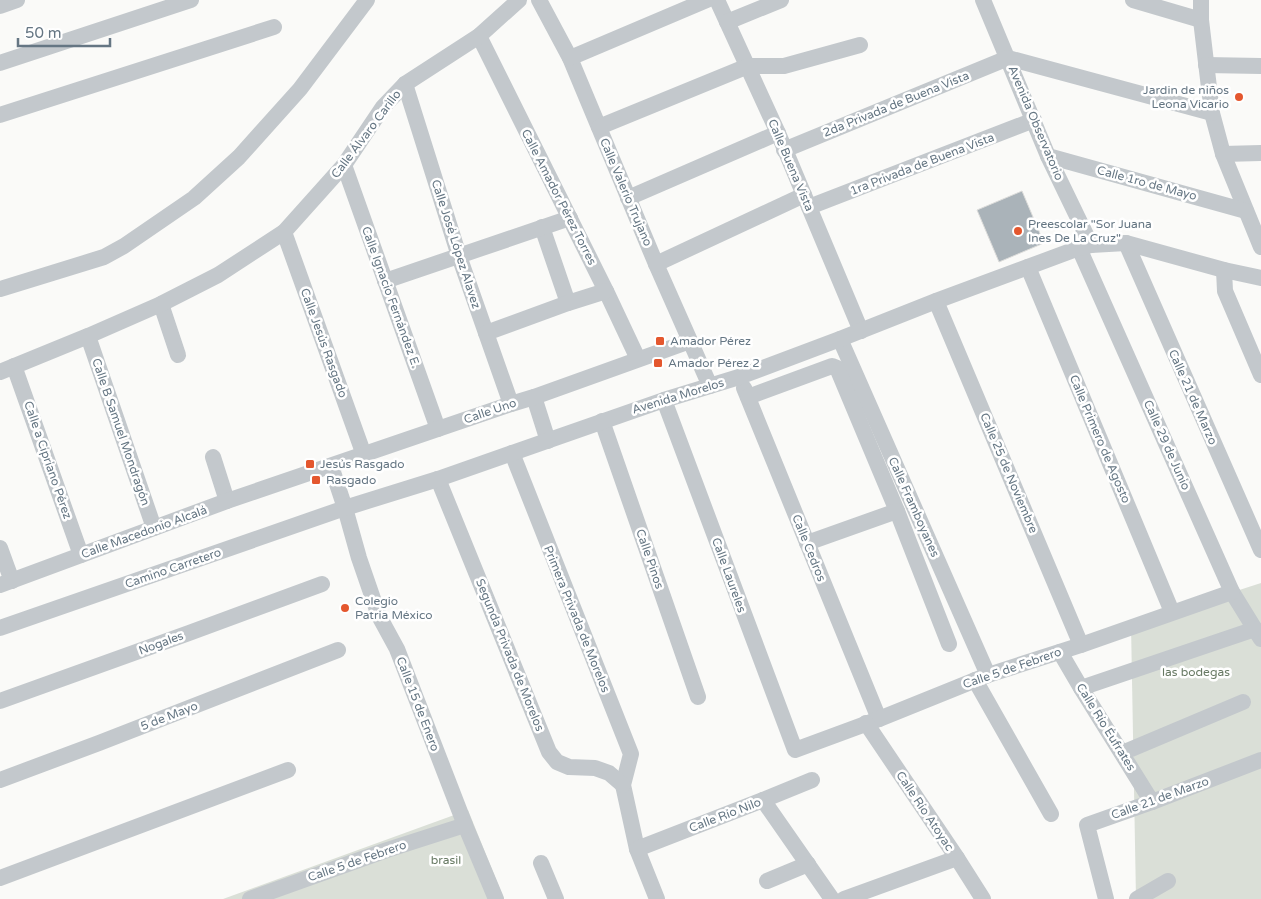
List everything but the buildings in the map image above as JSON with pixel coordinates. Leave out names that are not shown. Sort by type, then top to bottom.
[{"type":"street","points":[[0,6],[17,0]]},
{"type":"street","points":[[0,63],[191,0]]},
{"type":"street","points":[[0,289],[104,257],[124,246],[194,198],[239,157],[300,89],[367,0]]},
{"type":"street","name":"Calle Álvaro Carillo","points":[[7,369],[161,304],[218,275],[284,232],[344,165],[383,107],[405,84],[479,36],[519,0]]},
{"type":"street","name":"Calle Valerio Trujano","points":[[539,0],[570,58],[656,264],[710,386]]},
{"type":"street","points":[[570,58],[706,0]]},
{"type":"street","name":"Calle Buena Vista","points":[[717,0],[778,133],[862,331]]},
{"type":"street","points":[[727,22],[781,0]]},
{"type":"street","name":"Avenida Observatorio","points":[[983,0],[1085,247]]},
{"type":"street","points":[[1133,0],[1201,20]]},
{"type":"street","points":[[1201,0],[1201,20],[1212,113],[1223,154],[1261,247]]},
{"type":"street","points":[[0,115],[274,27]]},
{"type":"street","name":"Calle Amador Pérez Torres","points":[[479,36],[638,359]]},
{"type":"street","points":[[599,127],[748,66],[784,66],[860,45]]},
{"type":"street","points":[[1008,58],[1212,113]]},
{"type":"street","name":"2da Privada de Buena Vista","points":[[784,150],[1008,58]]},
{"type":"street","points":[[1206,65],[1261,66]]},
{"type":"street","name":"Calle José López Alavez","points":[[405,84],[459,256],[511,404]]},
{"type":"street","name":"1ra Privada de Buena Vista","points":[[656,264],[806,201],[1034,120]]},
{"type":"street","points":[[628,198],[778,133]]},
{"type":"street","points":[[1223,154],[1261,153]]},
{"type":"street","name":"Calle 1ro de Mayo","points":[[1048,156],[1246,210]]},
{"type":"street","name":"Calle Ignacio Fernández E.","points":[[344,165],[438,429]]},
{"type":"street","points":[[385,281],[570,218]]},
{"type":"street","points":[[542,227],[568,303]]},
{"type":"street","name":"Calle Jesús Rasgado","points":[[284,232],[364,455]]},
{"type":"street","name":"Avenida Morelos","points":[[346,508],[438,479],[602,420],[739,377],[936,301],[1085,247],[1126,243],[1224,270],[1261,278]]},
{"type":"street","name":"Calle 21 de Marzo","points":[[1126,243],[1259,539]]},
{"type":"street","name":"Calle 29 de Junio","points":[[1085,247],[1232,592],[1258,634]]},
{"type":"street","name":"Calle Primero de Agosto","points":[[1028,267],[1172,612]]},
{"type":"street","points":[[1224,270],[1225,291],[1261,375]]},
{"type":"street","points":[[486,333],[606,291]]},
{"type":"street","name":"Calle 25 de Noviembre","points":[[936,301],[1081,644]]},
{"type":"street","points":[[161,304],[178,355]]},
{"type":"street","name":"Calle B Samuel Mondragón","points":[[88,336],[154,528]]},
{"type":"street","name":"Calle Framboyanes","points":[[840,339],[982,678],[1051,814]]},
{"type":"street","name":"Calle Uno","points":[[288,480],[534,397],[690,341]]},
{"type":"street","points":[[748,397],[832,366],[838,368],[949,644]]},
{"type":"street","name":"Calle a Cipriano Pérez","points":[[7,369],[81,555]]},
{"type":"street","name":"Calle Cedros","points":[[739,377],[807,543],[872,721]]},
{"type":"street","points":[[534,397],[548,441]]},
{"type":"street","name":"Calle Laureles","points":[[664,400],[795,750]]},
{"type":"street","name":"Calle Pinos","points":[[602,420],[698,697]]},
{"type":"street","name":"Primera Privada de Morelos","points":[[512,453],[631,754],[623,785]]},
{"type":"street","points":[[213,456],[227,501]]},
{"type":"street","name":"Calle 15 de Enero","points":[[331,466],[379,616],[397,650],[496,899]]},
{"type":"street","name":"Segunda Privada de Morelos","points":[[438,479],[549,752],[557,762],[569,767],[596,768],[610,773],[623,785]]},
{"type":"street","name":"Calle Macedonio Alcalá","points":[[6,583],[288,480]]},
{"type":"street","name":"Camino Carretero","points":[[0,628],[346,508]]},
{"type":"street","points":[[807,543],[897,511]]},
{"type":"street","points":[[0,548],[6,583]]},
{"type":"street","name":"Nogales","points":[[0,701],[322,584]]},
{"type":"street","name":"Calle 5 de Febrero","points":[[795,750],[982,678],[1232,592]]},
{"type":"street","points":[[1081,688],[1258,634]]},
{"type":"street","name":"5 de Mayo","points":[[0,780],[338,650]]},
{"type":"street","name":"Calle Río Éufrates","points":[[1060,652],[1152,802]]},
{"type":"street","points":[[1122,753],[1243,702]]},
{"type":"street","name":"Calle Río Atoyac","points":[[872,721],[983,899]]},
{"type":"street","name":"Calle 21 de Marzo","points":[[1106,899],[1087,825],[1261,760]]},
{"type":"street","points":[[0,878],[288,770]]},
{"type":"street","name":"Calle Río Nilo","points":[[637,849],[812,780]]},
{"type":"street","points":[[623,785],[637,849],[658,899]]},
{"type":"street","points":[[763,800],[832,899]]},
{"type":"street","name":"Calle 5 de Febrero","points":[[250,899],[387,850],[465,825]]},
{"type":"street","points":[[844,899],[957,858]]},
{"type":"street","points":[[541,863],[556,899]]},
{"type":"street","points":[[767,881],[808,864]]},
{"type":"street","points":[[1142,898],[1168,881]]},
{"type":"green space","name":"las bodegas","points":[[1261,583],[1261,899],[1136,899],[1131,625]]},
{"type":"green space","name":"brasil","points":[[468,810],[504,899],[223,899]]},
{"type":"place","name":"Jardin de niños Leona Vicario","points":[[1239,97]]},
{"type":"place","name":"Preescolar \"Sor Juana Ines De La Cruz\"","points":[[1018,231]]},
{"type":"place","name":"Amador Pérez","points":[[660,341]]},
{"type":"place","name":"Amador Pérez 2","points":[[658,363]]},
{"type":"place","name":"Jesús Rasgado","points":[[310,464]]},
{"type":"place","name":"Rasgado","points":[[316,480]]},
{"type":"place","name":"Colegio Patria México","points":[[345,608]]}]
